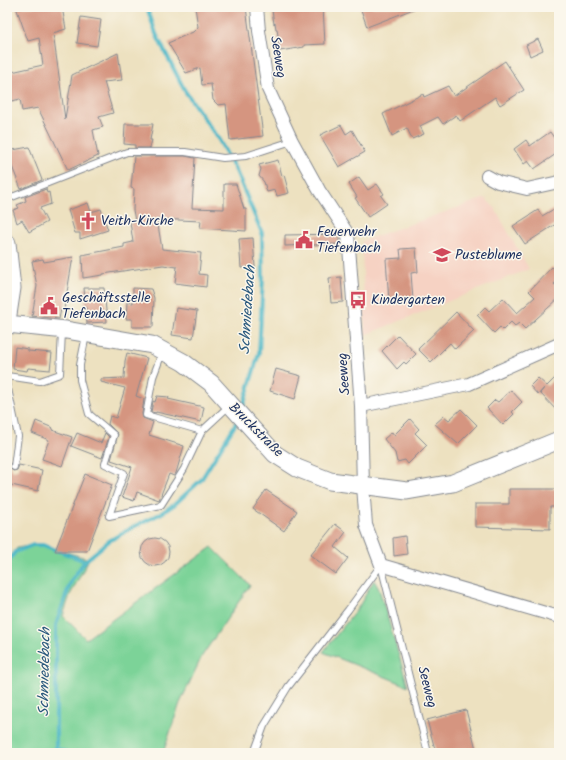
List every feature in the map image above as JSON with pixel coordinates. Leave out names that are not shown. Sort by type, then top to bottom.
[{"type":"street","name":"Seeweg","points":[[257,7],[259,31],[268,89],[292,141],[319,190],[348,234],[361,406],[363,486],[366,525],[381,565]]},
{"type":"street","points":[[487,176],[498,182],[527,189],[559,182]]},
{"type":"street","points":[[7,243],[12,288],[7,323]]},
{"type":"street","name":"Bruckstraße","points":[[7,323],[63,329],[152,345],[183,362],[211,383],[275,454],[297,468],[330,481],[407,491],[453,483],[559,440]]},
{"type":"street","points":[[361,406],[469,384],[559,344]]},
{"type":"street","points":[[381,565],[559,617]]},
{"type":"lane","points":[[7,199],[127,152],[185,152],[223,158],[246,156],[292,141]]},
{"type":"lane","points":[[7,376],[40,381],[60,374],[63,329]]},
{"type":"lane","points":[[86,333],[80,365],[80,380],[89,414],[114,434],[105,464],[124,473],[109,516],[161,505],[184,469],[202,431],[231,406]]},
{"type":"lane","points":[[163,351],[154,377],[146,415],[202,431]]},
{"type":"lane","points":[[7,384],[18,436],[14,467]]},
{"type":"lane","points":[[254,753],[264,726],[288,687],[381,565]]},
{"type":"lane","name":"Seeweg","points":[[381,565],[428,753]]},
{"type":"shaded area","name":"Pusteblume","points":[[485,198],[494,207],[529,269],[365,335],[362,241]]},
{"type":"green space","points":[[40,544],[89,559],[70,595],[63,616],[86,639],[212,547],[250,585],[202,656],[180,703],[163,753],[7,753],[7,561],[17,548]]},
{"type":"green space","points":[[374,580],[379,589],[408,686],[323,652],[358,608]]},
{"type":"building","points":[[16,7],[62,7],[66,29],[53,33],[65,119],[72,75],[118,53],[122,80],[104,82],[113,113],[99,117],[103,127],[93,130],[98,156],[68,170],[38,108],[22,111],[20,99],[12,101],[7,73],[43,65],[39,38],[28,41]]},
{"type":"building","points":[[195,7],[246,7],[263,136],[230,140],[226,104],[218,105],[213,100],[211,84],[202,85],[200,68],[186,73],[168,43],[193,32],[198,27]]},
{"type":"building","points":[[291,7],[323,7],[325,44],[304,45],[304,47],[280,51],[277,29],[275,23],[274,24],[272,10]]},
{"type":"building","points":[[360,7],[415,7],[416,8],[367,27]]},
{"type":"building","points":[[81,17],[101,20],[97,46],[77,43]]},
{"type":"building","points":[[538,39],[543,50],[530,56],[526,45]]},
{"type":"building","points":[[505,61],[524,90],[500,105],[495,97],[460,121],[456,115],[443,124],[438,117],[420,126],[424,134],[412,139],[407,128],[392,136],[383,114],[423,94],[424,97],[448,86],[454,96]]},
{"type":"building","points":[[125,124],[153,124],[150,148],[135,148],[135,145],[124,144]]},
{"type":"building","points":[[341,125],[346,134],[352,130],[365,152],[339,167],[320,135]]},
{"type":"building","points":[[550,132],[559,145],[559,152],[534,169],[528,161],[524,164],[514,149],[526,140],[530,146]]},
{"type":"building","points":[[29,147],[42,180],[21,189],[7,151]]},
{"type":"building","points":[[134,156],[185,156],[195,158],[192,208],[224,209],[224,184],[236,184],[244,209],[246,209],[246,231],[200,228],[201,221],[157,219],[162,249],[201,253],[199,274],[207,275],[206,287],[175,283],[177,267],[163,265],[83,278],[82,255],[124,247],[124,244],[133,242],[130,222],[135,221],[133,210],[134,189],[131,188]]},
{"type":"building","points":[[278,160],[282,176],[284,175],[289,193],[277,196],[275,190],[267,192],[264,182],[259,176],[261,169],[259,165]]},
{"type":"building","points":[[359,177],[368,190],[377,184],[384,194],[381,196],[387,204],[368,217],[355,198],[357,197],[349,184]]},
{"type":"building","points":[[46,189],[47,193],[49,192],[51,204],[40,208],[47,222],[29,232],[22,220],[17,223],[13,210],[19,208],[17,205],[26,201],[25,197]]},
{"type":"building","name":"Veith-Kirche","points":[[88,203],[91,212],[101,209],[108,230],[80,239],[80,233],[75,233],[68,210]]},
{"type":"building","points":[[559,206],[559,222],[525,244],[513,226],[538,210],[542,216]]},
{"type":"building","name":"Feuerwehr Tiefenbach","points":[[339,234],[339,244],[285,246],[285,235]]},
{"type":"building","points":[[253,238],[255,267],[241,268],[239,239]]},
{"type":"building","points":[[416,248],[418,272],[411,273],[413,300],[389,302],[386,259],[401,258],[400,249]]},
{"type":"building","points":[[73,257],[64,310],[61,309],[59,319],[32,316],[37,286],[32,261],[43,259],[44,262]]},
{"type":"building","points":[[552,267],[559,273],[559,279],[554,284],[559,289],[559,298],[525,329],[519,323],[515,326],[511,322],[503,330],[500,327],[494,333],[477,315],[485,307],[489,311],[503,298],[517,313],[535,297],[529,291]]},
{"type":"building","points":[[341,277],[343,302],[331,303],[329,278]]},
{"type":"building","points":[[84,288],[104,288],[107,322],[87,323]]},
{"type":"building","points":[[133,288],[151,289],[154,298],[153,327],[132,327],[132,319],[126,319],[127,302],[133,303]]},
{"type":"building","points":[[176,308],[197,311],[193,338],[172,335]]},
{"type":"building","points":[[456,312],[474,331],[455,349],[450,343],[431,362],[418,349]]},
{"type":"building","points":[[398,335],[416,354],[406,364],[404,362],[397,369],[382,351]]},
{"type":"building","points":[[15,347],[28,349],[28,351],[52,353],[50,370],[28,368],[27,371],[13,369]]},
{"type":"building","points":[[127,353],[147,358],[136,396],[144,399],[142,414],[143,418],[153,422],[149,435],[184,446],[176,473],[174,476],[169,474],[159,500],[137,492],[134,501],[122,497],[132,467],[111,460],[118,434],[108,424],[110,416],[116,418],[125,388],[101,382],[101,379],[124,378]]},
{"type":"building","points":[[276,369],[301,376],[295,399],[270,391]]},
{"type":"building","points":[[559,374],[559,413],[540,393],[545,387],[538,395],[530,386],[538,378],[547,386]]},
{"type":"building","points":[[511,390],[522,402],[512,412],[514,414],[503,425],[487,408],[495,400],[498,402]]},
{"type":"building","points":[[157,396],[169,397],[168,399],[204,407],[201,422],[151,412],[153,401],[155,402]]},
{"type":"building","points":[[461,409],[477,425],[458,444],[435,424],[444,416],[449,420]]},
{"type":"building","points":[[410,419],[419,429],[415,433],[427,445],[408,464],[405,460],[397,462],[395,453],[384,439],[392,432],[394,435]]},
{"type":"building","points":[[36,421],[53,428],[52,430],[72,437],[62,466],[42,459],[49,440],[32,433]]},
{"type":"building","points":[[77,433],[101,443],[105,433],[109,437],[102,458],[71,446]]},
{"type":"building","points":[[7,462],[10,463],[10,468],[13,471],[17,470],[19,465],[42,470],[38,491],[7,484]]},
{"type":"building","points":[[85,474],[112,485],[87,551],[55,551]]},
{"type":"building","points":[[509,489],[559,489],[559,507],[550,507],[550,529],[475,527],[475,504],[509,504]]},
{"type":"building","points":[[266,490],[297,511],[284,531],[253,509]]},
{"type":"building","points":[[335,524],[346,532],[335,547],[348,558],[336,574],[310,555]]},
{"type":"building","points":[[405,536],[407,554],[394,556],[393,538]]},
{"type":"building","points":[[155,538],[165,542],[169,552],[165,562],[155,566],[145,562],[141,552],[145,542]]},
{"type":"building","points":[[466,710],[477,753],[436,753],[427,720]]},
{"type":"waterway","name":"Schmiedebach","points":[[147,7],[156,34],[185,91],[219,140],[236,171],[262,233],[263,277],[259,353],[242,410]]},
{"type":"waterway","name":"Schmiedebach","points":[[56,753],[56,625],[71,581],[85,561],[109,541],[160,514],[175,504],[201,480],[238,420]]},
{"type":"waterway","points":[[7,563],[15,552],[33,545],[43,545],[85,561]]},
{"type":"waterway","points":[[56,748],[68,753]]},
{"type":"place","name":"Veith-Kirche","points":[[88,221]]},
{"type":"place","name":"Feuerwehr Tiefenbach","points":[[304,240]]},
{"type":"place","name":"Pusteblume","points":[[442,255]]},
{"type":"place","name":"Kindergarten","points":[[358,300]]},
{"type":"place","name":"Geschäftsstelle Tiefenbach","points":[[49,306]]}]
